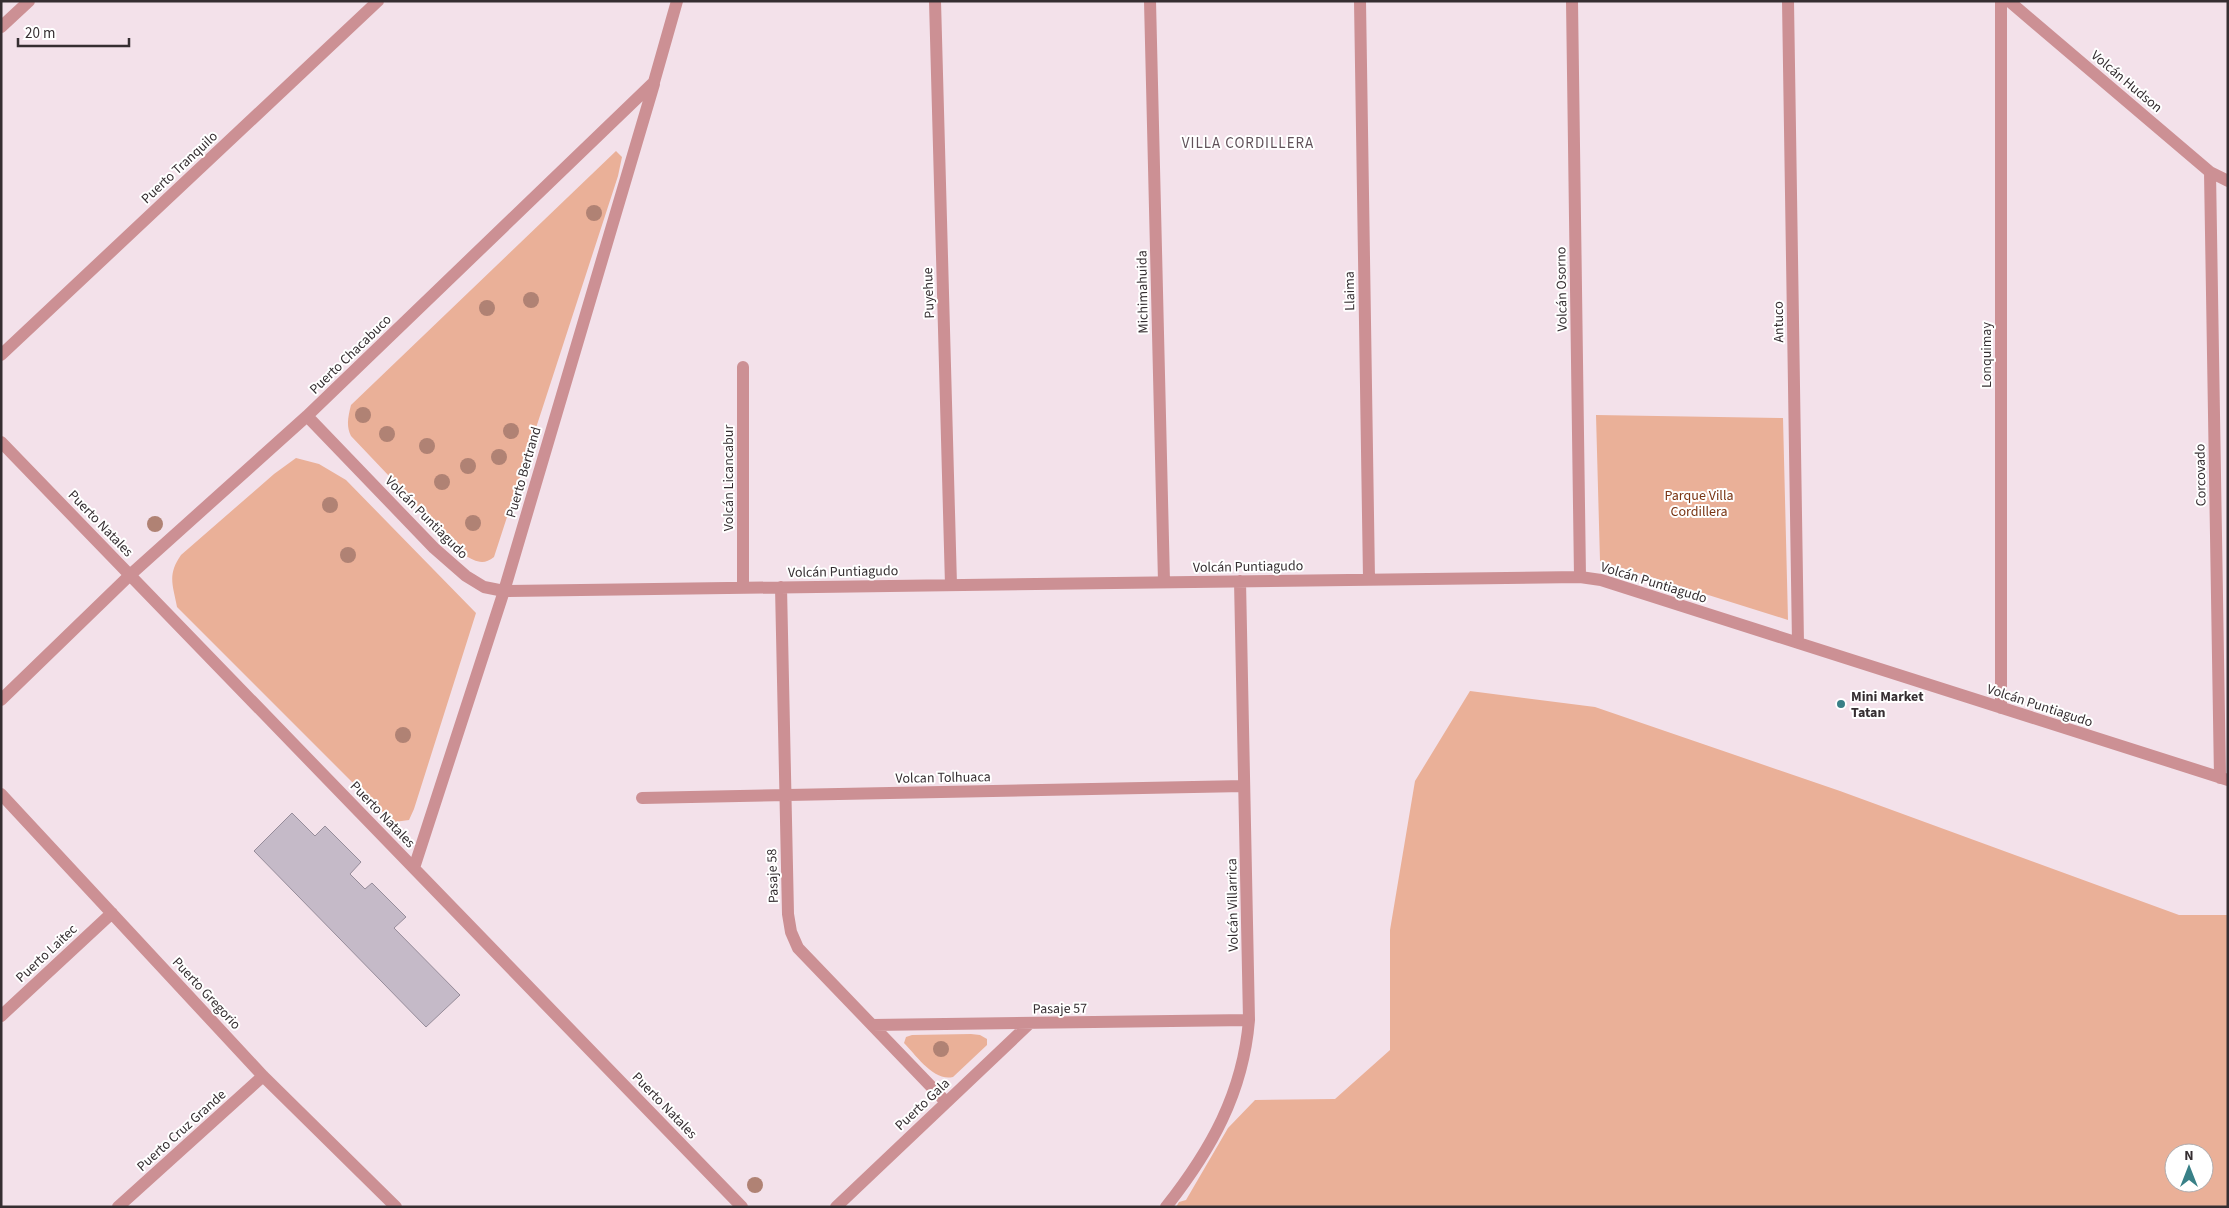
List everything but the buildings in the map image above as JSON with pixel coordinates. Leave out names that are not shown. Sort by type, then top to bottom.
[{"type":"street","points":[[1,27],[29,1]]},
{"type":"street","name":"Puerto Tranquilo","points":[[1,355],[378,1]]},
{"type":"street","points":[[654,82],[677,1]]},
{"type":"street","name":"Puyehue","points":[[935,1],[951,585]]},
{"type":"street","name":"Michimahuida","points":[[1150,1],[1164,582]]},
{"type":"street","name":"Llaima","points":[[1360,1],[1369,579]]},
{"type":"street","name":"Volcán Osorno","points":[[1572,1],[1580,577]]},
{"type":"street","name":"Antuco","points":[[1788,1],[1798,643]]},
{"type":"street","name":"Lonquimay","points":[[2001,1],[2001,708]]},
{"type":"street","name":"Volcán Hudson","points":[[2008,1],[2210,172],[2228,181]]},
{"type":"street","name":"Puerto Chacabuco","points":[[1,700],[130,575],[307,416],[654,82]]},
{"type":"street","name":"Puerto Bertrand","points":[[414,868],[504,591],[654,82]]},
{"type":"street","name":"Corcovado","points":[[2210,172],[2224,779]]},
{"type":"street","name":"Volcán Licancabur","points":[[743,367],[743,588]]},
{"type":"street","name":"Volcán Puntiagudo","points":[[307,416],[434,548],[484,587],[504,591],[1580,577],[1600,580],[2224,779]]},
{"type":"street","name":"Puerto Natales","points":[[1,442],[742,1207]]},
{"type":"street","name":"Volcán Villarrica","points":[[1166,1207],[1188,1178],[1227,1111],[1243,1066],[1249,1020],[1240,581]]},
{"type":"street","name":"Pasaje 58","points":[[781,587],[788,914],[791,932],[798,948],[946,1102]]},
{"type":"street","name":"Volcan Tolhuaca","points":[[642,798],[1244,786]]},
{"type":"street","name":"Puerto Gregorio","points":[[1,794],[263,1076],[396,1207]]},
{"type":"street","name":"Puerto Laitec","points":[[1,1016],[112,913]]},
{"type":"street","name":"Pasaje 57","points":[[872,1025],[1249,1020]]},
{"type":"street","name":"Puerto Gala","points":[[836,1207],[1030,1024]]},
{"type":"street","name":"Puerto Cruz Grande","points":[[118,1207],[263,1076]]},
{"type":"green space","points":[[616,151],[622,157],[618,176],[494,557],[483,562],[475,561],[464,555],[351,436],[348,429],[348,421],[351,405]]},
{"type":"green space","name":"Parque Villa Cordillera","points":[[1596,415],[1783,418],[1788,620],[1600,561]]},
{"type":"green space","points":[[296,458],[319,464],[346,480],[476,613],[409,820],[394,822],[377,807],[177,607],[172,580],[174,568],[181,555],[274,474]]},
{"type":"green space","points":[[1470,691],[1595,707],[1840,791],[2179,915],[2228,915],[2228,1207],[1176,1207],[1179,1202],[1186,1200],[1228,1128],[1255,1100],[1335,1099],[1390,1050],[1390,930],[1415,781]]},
{"type":"green space","points":[[912,1035],[980,1035],[987,1039],[987,1045],[953,1077],[946,1077],[932,1072],[904,1043],[906,1037]]},
{"type":"place","name":"Mini Market Tatan","points":[[1841,704]]},
{"type":"district","name":"VILLA CORDILLERA","points":[[1248,143]]}]
